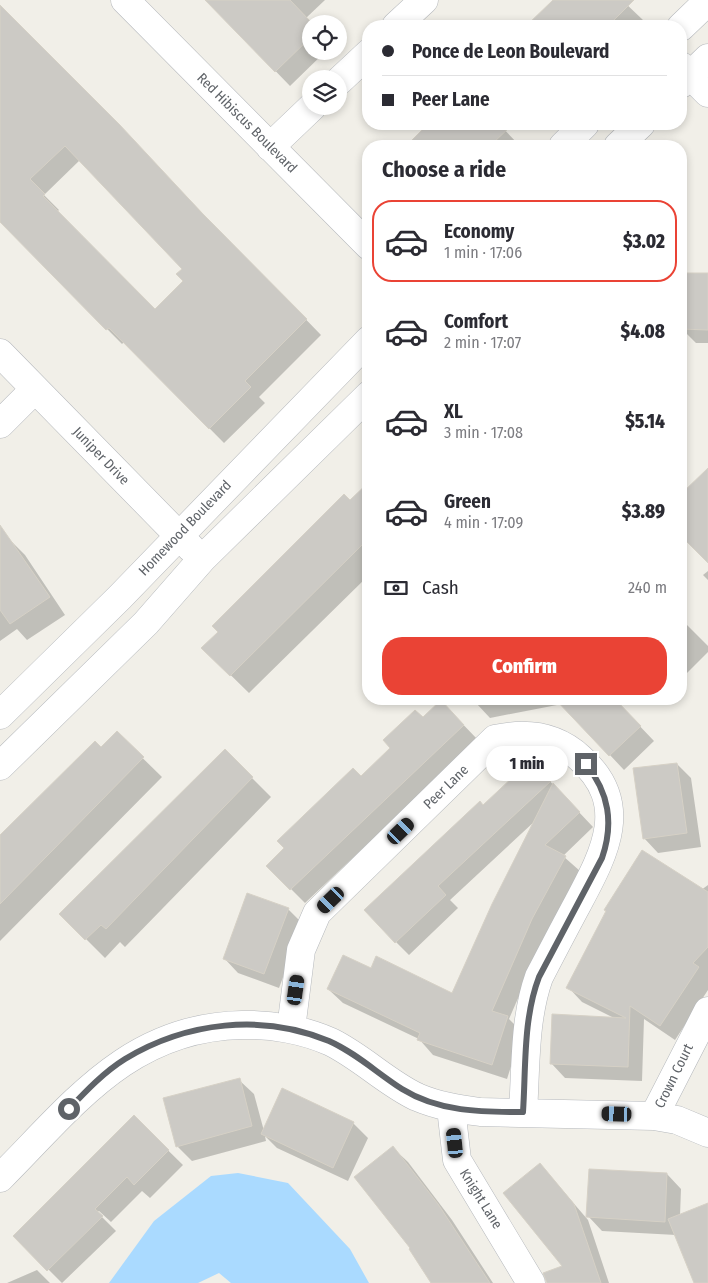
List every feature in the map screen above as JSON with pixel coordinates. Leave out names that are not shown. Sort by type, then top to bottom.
[{"type":"street","name":"Red Hibiscus Boulevard","points":[[125,0],[362,239]]},
{"type":"street","points":[[402,20],[424,0]]},
{"type":"street","points":[[687,21],[708,0]]},
{"type":"street","points":[[347,73],[362,59]]},
{"type":"street","points":[[270,147],[304,115]]},
{"type":"street","points":[[569,140],[579,130]]},
{"type":"street","points":[[624,140],[635,130]]},
{"type":"street","name":"Homewood Boulevard","points":[[0,715],[120,597],[362,347]]},
{"type":"street","name":"Juniper Drive","points":[[0,353],[202,559]]},
{"type":"street","points":[[0,424],[36,389]]},
{"type":"street","points":[[0,766],[146,623],[202,559],[362,402]]},
{"type":"street","name":"Peer Lane","points":[[291,1029],[301,950],[317,913],[495,739],[512,736],[544,738],[574,752],[596,777],[608,808],[609,825],[602,858],[539,977],[532,995],[529,1014],[523,1112]]},
{"type":"street","name":"Crown Court","points":[[654,1116],[708,1011]]},
{"type":"street","points":[[0,1178],[96,1082],[124,1060],[154,1043],[187,1032],[222,1025],[256,1024],[291,1029],[328,1041],[359,1057],[402,1088],[435,1104],[451,1108],[480,1112],[654,1116],[676,1120],[708,1134]]},
{"type":"street","name":"Knight Lane","points":[[451,1108],[457,1160],[531,1283]]},
{"type":"water","points":[[238,1173],[288,1183],[350,1249],[369,1283],[231,1283],[219,1273],[198,1283],[109,1283],[154,1221],[211,1176]]},
{"type":"building","points":[[205,0],[290,0],[304,15],[302,15],[302,46],[275,72]]},
{"type":"building","points":[[553,0],[634,0],[614,20],[532,20]]},
{"type":"building","points":[[0,5],[119,124],[202,213],[307,319],[245,381],[251,387],[209,429],[109,328],[106,330],[0,222]],"holes":[[[65,146],[182,269],[176,274],[183,281],[155,309],[43,196],[45,194],[30,179]]]},
{"type":"building","points":[[422,130],[507,130],[496,140],[412,140]]},
{"type":"building","points":[[687,273],[708,273],[708,330],[687,329]]},
{"type":"building","points":[[708,468],[708,563],[687,542],[687,488]]},
{"type":"building","points":[[362,489],[362,545],[230,676],[201,648],[218,632],[212,626],[344,494],[350,500]]},
{"type":"building","points":[[0,525],[50,597],[10,624],[0,610]]},
{"type":"building","points":[[436,705],[446,705],[464,725],[290,890],[266,866],[284,848],[277,841],[353,768],[361,776],[390,748],[383,740],[415,710],[423,717]]},
{"type":"building","points":[[561,705],[621,705],[641,726],[609,756]]},
{"type":"building","points":[[117,731],[144,757],[0,904],[0,835],[95,741],[101,747]]},
{"type":"building","points":[[225,749],[253,777],[106,929],[101,925],[85,940],[59,914]]},
{"type":"building","points":[[531,760],[551,781],[438,886],[446,895],[395,943],[364,910],[480,801],[483,805]]},
{"type":"building","points":[[677,763],[687,833],[643,839],[633,768]]},
{"type":"building","points":[[553,783],[580,812],[545,845],[566,856],[532,919],[492,1011],[508,1016],[492,1065],[417,1040],[420,1033],[327,989],[343,955],[371,968],[376,956],[452,993],[492,904]]},
{"type":"building","points":[[642,850],[708,892],[708,947],[693,963],[699,967],[660,1026],[630,1006],[628,1067],[550,1064],[552,1014],[626,1018],[566,988],[606,911],[604,910]]},
{"type":"building","points":[[247,893],[289,908],[264,974],[223,959]]},
{"type":"building","points":[[240,1078],[252,1126],[176,1147],[163,1098]]},
{"type":"building","points":[[282,1088],[354,1122],[333,1168],[261,1134]]},
{"type":"building","points":[[134,1115],[169,1150],[134,1185],[127,1177],[95,1209],[103,1216],[47,1271],[13,1236]]},
{"type":"building","points":[[393,1146],[438,1204],[490,1283],[431,1283],[410,1248],[354,1177]]},
{"type":"building","points":[[540,1163],[574,1204],[601,1283],[547,1283],[543,1273],[562,1266],[503,1193]]},
{"type":"building","points":[[589,1169],[667,1173],[665,1222],[586,1217]]},
{"type":"building","points":[[708,1203],[708,1283],[694,1283],[668,1219]]},
{"type":"route","points":[[69,1109],[96,1082],[124,1060],[154,1043],[187,1032],[222,1025],[256,1024],[291,1029],[328,1041],[359,1057],[402,1088],[435,1104],[480,1112],[523,1112],[529,1014],[532,995],[539,977],[602,858],[608,841],[608,808],[604,792],[586,764]]}]
